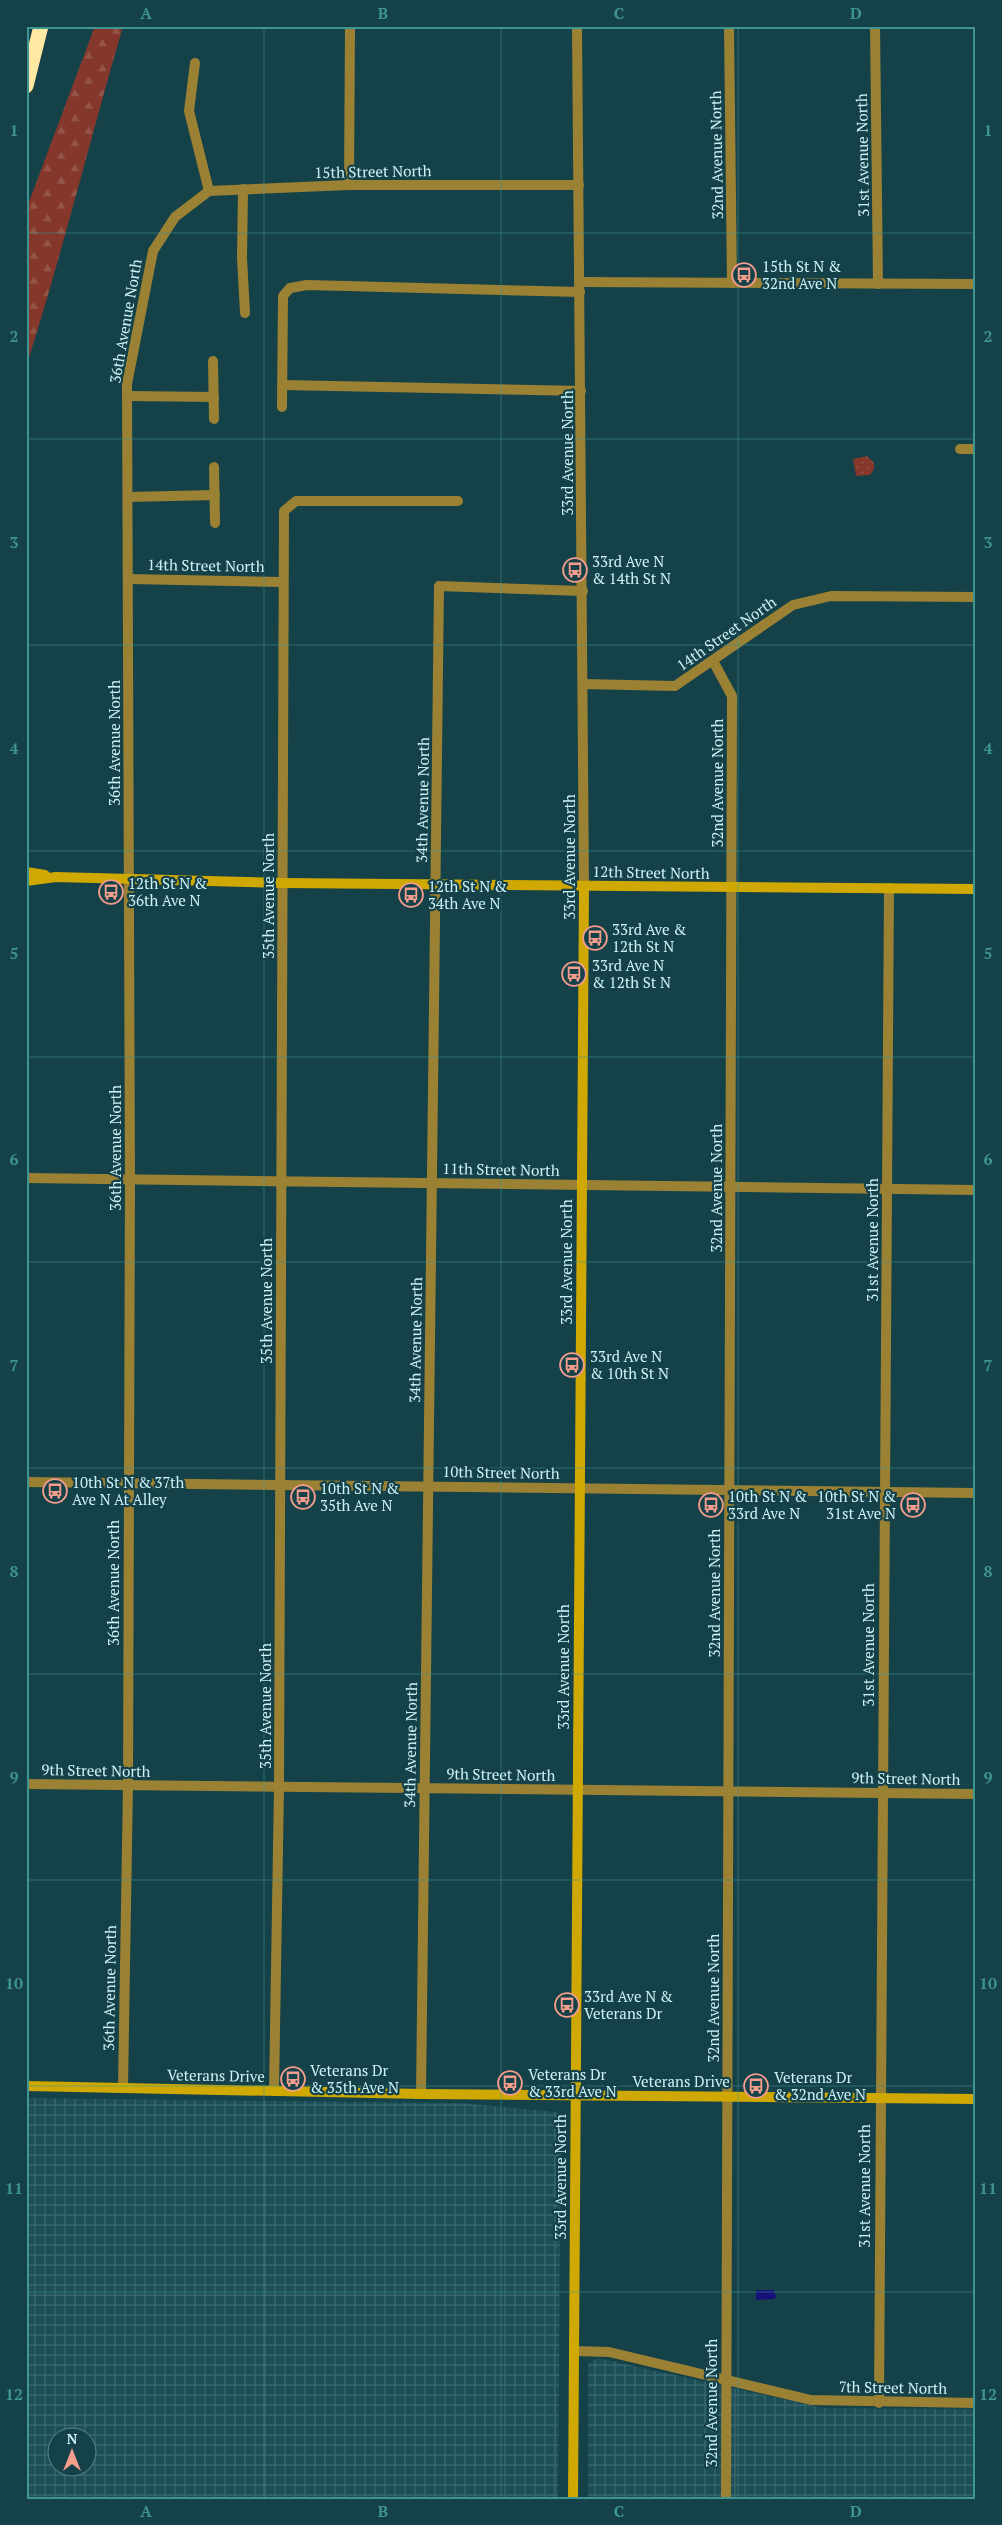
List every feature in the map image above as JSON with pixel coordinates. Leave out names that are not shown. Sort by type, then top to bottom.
[{"type":"highway","points":[[26,86],[41,26]]},
{"type":"street","points":[[349,184],[350,26]]},
{"type":"street","name":"33rd Avenue North","points":[[573,2499],[584,886],[580,185],[577,26]]},
{"type":"street","name":"32nd Avenue North","points":[[729,26],[732,283]]},
{"type":"street","name":"31st Avenue North","points":[[876,26],[878,284]]},
{"type":"street","points":[[195,63],[189,111],[208,190]]},
{"type":"street","name":"15th Street North","points":[[208,190],[349,184],[580,185]]},
{"type":"street","points":[[243,189],[242,258],[245,313]]},
{"type":"street","name":"36th Avenue North","points":[[123,2088],[128,1785],[130,1179],[127,384],[153,251],[175,217],[208,190]]},
{"type":"street","points":[[282,407],[282,296],[290,288],[307,285],[580,287],[732,283],[976,284]]},
{"type":"street","points":[[213,361],[214,419]]},
{"type":"street","points":[[282,385],[581,390]]},
{"type":"street","points":[[127,396],[214,397]]},
{"type":"street","points":[[960,450],[976,449]]},
{"type":"street","points":[[214,466],[215,523]]},
{"type":"street","points":[[128,497],[215,495]]},
{"type":"street","name":"35th Avenue North","points":[[274,2091],[279,1787],[284,511],[296,501],[458,501]]},
{"type":"street","name":"14th Street North","points":[[129,579],[283,582]]},
{"type":"street","name":"34th Avenue North","points":[[421,2094],[439,586],[583,591]]},
{"type":"street","name":"14th Street North","points":[[584,684],[675,686],[793,605],[831,596],[976,597]]},
{"type":"street","name":"32nd Avenue North","points":[[713,661],[732,696],[726,2499]]},
{"type":"street","name":"12th Street North","points":[[26,872],[56,878]]},
{"type":"street","name":"12th Street North","points":[[26,881],[56,878],[283,883],[976,889]]},
{"type":"street","name":"31st Avenue North","points":[[879,2403],[889,888]]},
{"type":"street","name":"11th Street North","points":[[26,1178],[976,1190]]},
{"type":"street","name":"10th Street North","points":[[26,1482],[976,1493]]},
{"type":"street","name":"9th Street North","points":[[26,1784],[976,1794]]},
{"type":"street","name":"Veterans Drive","points":[[26,2086],[421,2094],[976,2099]]},
{"type":"street","name":"7th Street North","points":[[574,2350],[609,2352],[811,2400],[879,2403],[976,2403]]},
{"type":"shaded area","points":[[26,2098],[460,2103],[556,2112],[561,2117],[558,2499],[26,2499]]},
{"type":"shaded area","points":[[756,2290],[774,2290],[776,2297],[774,2299],[756,2300]]},
{"type":"shaded area","points":[[598,2358],[823,2408],[976,2409],[976,2499],[588,2499],[588,2364]]},
{"type":"green space","points":[[95,26],[123,26],[52,282],[26,367],[26,210]]},
{"type":"green space","points":[[867,456],[874,463],[874,469],[870,475],[856,476],[853,459]]},
{"type":"place","name":"15th St N & 32nd Ave N","points":[[744,275]]},
{"type":"place","name":"33rd Ave N & 14th St N","points":[[575,570]]},
{"type":"place","name":"12th St N & 36th Ave N","points":[[111,892]]},
{"type":"place","name":"12th St N & 34th Ave N","points":[[411,895]]},
{"type":"place","name":"33rd Ave & 12th St N","points":[[595,938]]},
{"type":"place","name":"33rd Ave N & 12th St N","points":[[574,974]]},
{"type":"place","name":"33rd Ave N & 10th St N","points":[[572,1365]]},
{"type":"place","name":"10th St N & 37th Ave N At Alley","points":[[55,1491]]},
{"type":"place","name":"10th St N & 35th Ave N","points":[[303,1497]]},
{"type":"place","name":"10th St N & 33rd Ave N","points":[[711,1505]]},
{"type":"place","name":"10th St N & 31st Ave N","points":[[913,1505]]},
{"type":"place","name":"33rd Ave N & Veterans Dr","points":[[567,2005]]},
{"type":"place","name":"Veterans Dr & 35th Ave N","points":[[293,2079]]},
{"type":"place","name":"Veterans Dr & 33rd Ave N","points":[[510,2083]]},
{"type":"place","name":"Veterans Dr & 32nd Ave N","points":[[756,2086]]}]
